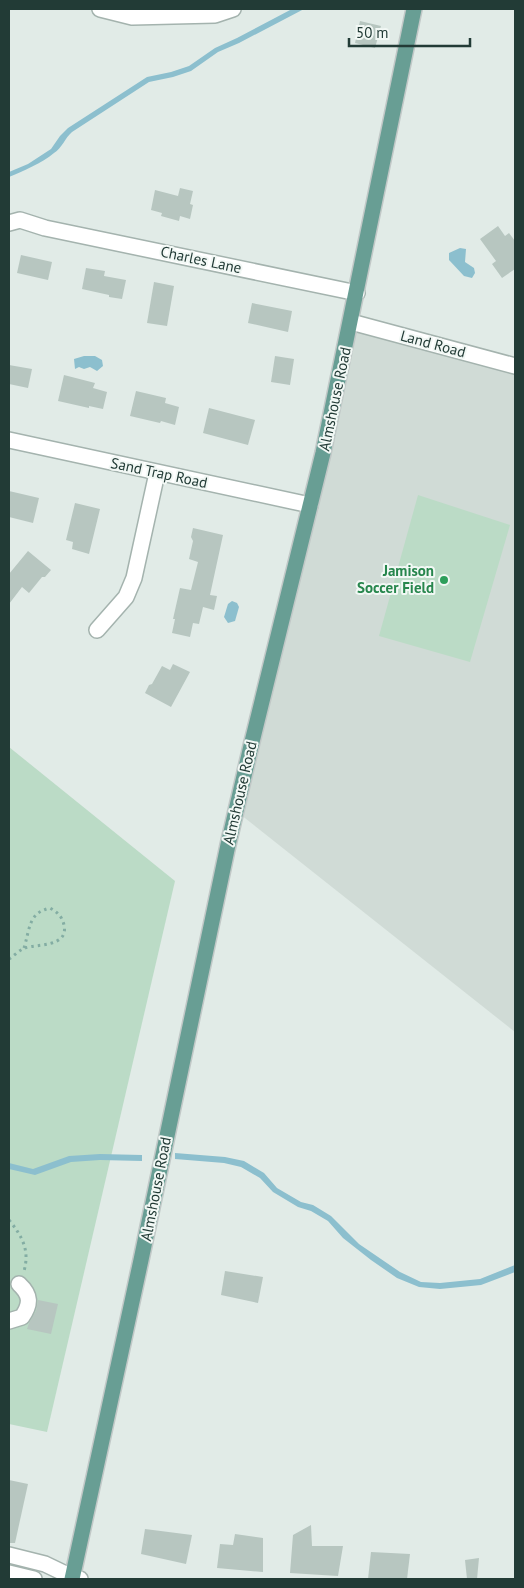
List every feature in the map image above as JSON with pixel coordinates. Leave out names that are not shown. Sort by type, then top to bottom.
[{"type":"main road","name":"Almshouse Road","points":[[70,1579],[150,1217],[232,828],[323,453],[414,9]]},
{"type":"street","points":[[100,9],[132,17],[215,15],[233,9]]},
{"type":"street","name":"Charles Lane","points":[[9,223],[20,220],[45,228],[357,293]]},
{"type":"street","name":"Land Road","points":[[351,322],[515,366]]},
{"type":"street","name":"Sand Trap Road","points":[[9,440],[310,505]]},
{"type":"street","points":[[97,630],[126,597],[134,578],[157,473]]},
{"type":"street","points":[[9,1321],[22,1317],[26,1310],[29,1296],[26,1290],[19,1284]]},
{"type":"street","points":[[9,1554],[45,1564],[70,1579]]},
{"type":"street","points":[[9,1573],[34,1579]]},
{"type":"path","points":[[9,959],[24,948],[55,942],[63,936],[65,929],[63,919],[57,912],[50,908],[41,910],[34,916],[24,948]]},
{"type":"path","points":[[9,1220],[20,1233],[25,1245],[26,1263],[19,1284]]},
{"type":"shaded area","points":[[351,322],[515,366],[515,1032],[236,811]]},
{"type":"green space","name":"Jamison Soccer Field","points":[[418,495],[510,525],[470,662],[379,636]]},
{"type":"green space","points":[[9,747],[175,881],[47,1432],[9,1424]]},
{"type":"water","points":[[292,9],[304,9],[218,52],[191,71],[149,82],[72,132],[49,157],[9,177],[9,172],[28,164],[51,149],[68,128],[147,77],[189,66],[215,48]]},
{"type":"water","points":[[460,248],[466,249],[465,262],[474,268],[475,273],[472,278],[464,276],[449,260],[449,253]]},
{"type":"water","points":[[84,356],[95,356],[102,360],[103,366],[97,371],[90,367],[75,369],[74,359]]},
{"type":"water","points":[[232,601],[237,603],[239,607],[235,621],[228,623],[224,617],[228,604]]},
{"type":"water","points":[[175,1153],[225,1157],[244,1161],[264,1173],[277,1188],[331,1216],[359,1244],[400,1272],[421,1282],[440,1283],[480,1279],[515,1265],[515,1272],[481,1285],[440,1289],[419,1287],[397,1278],[343,1238],[328,1221],[311,1211],[298,1207],[273,1192],[260,1178],[241,1167],[224,1163],[175,1159]]},
{"type":"water","points":[[100,1154],[142,1155],[142,1161],[100,1160],[71,1162],[35,1175],[9,1169],[9,1163],[33,1169],[69,1156]]},
{"type":"building","points":[[360,21],[381,26],[375,48],[355,43]]},
{"type":"building","points":[[180,188],[193,191],[190,204],[193,205],[190,219],[180,216],[179,221],[161,216],[162,213],[151,210],[155,190],[178,196]]},
{"type":"building","points":[[498,226],[505,236],[509,233],[515,241],[515,269],[502,278],[492,264],[496,261],[480,239]]},
{"type":"building","points":[[21,255],[52,262],[48,280],[17,273]]},
{"type":"building","points":[[86,268],[105,271],[104,276],[126,280],[122,299],[82,289]]},
{"type":"building","points":[[154,282],[174,286],[167,326],[147,323]]},
{"type":"building","points":[[252,303],[292,311],[288,332],[248,323]]},
{"type":"building","points":[[275,356],[294,359],[290,385],[271,382]]},
{"type":"building","points":[[9,365],[32,369],[28,388],[9,384]]},
{"type":"building","points":[[64,375],[95,383],[93,388],[107,392],[103,409],[58,401]]},
{"type":"building","points":[[136,391],[166,398],[165,403],[179,407],[175,425],[130,416]]},
{"type":"building","points":[[209,408],[255,420],[248,445],[203,433]]},
{"type":"building","points":[[9,491],[39,498],[33,523],[9,517]]},
{"type":"building","points":[[75,503],[100,509],[89,554],[72,549],[73,542],[66,540]]},
{"type":"building","points":[[193,528],[223,535],[210,595],[217,596],[214,610],[203,607],[199,624],[193,623],[190,637],[172,633],[180,588],[191,590],[198,562],[189,559],[193,541],[191,537]]},
{"type":"building","points":[[28,551],[51,570],[45,577],[42,577],[29,593],[22,587],[9,604],[9,574]]},
{"type":"building","points":[[173,664],[190,672],[171,707],[145,693],[162,666],[170,670]]},
{"type":"building","points":[[225,1271],[263,1277],[258,1303],[221,1295]]},
{"type":"building","points":[[38,1300],[58,1304],[51,1334],[27,1329],[36,1311]]},
{"type":"building","points":[[9,1480],[28,1484],[15,1543],[9,1543]]},
{"type":"building","points":[[311,1525],[312,1546],[343,1546],[338,1576],[290,1573],[293,1535]]},
{"type":"building","points":[[145,1529],[192,1535],[186,1564],[141,1554]]},
{"type":"building","points":[[235,1534],[263,1538],[263,1572],[217,1568],[220,1544],[233,1545]]},
{"type":"building","points":[[371,1552],[410,1554],[407,1579],[368,1579]]},
{"type":"building","points":[[479,1558],[477,1579],[467,1579],[465,1560]]},
{"type":"place","name":"Jamison Soccer Field","points":[[444,580]]}]
